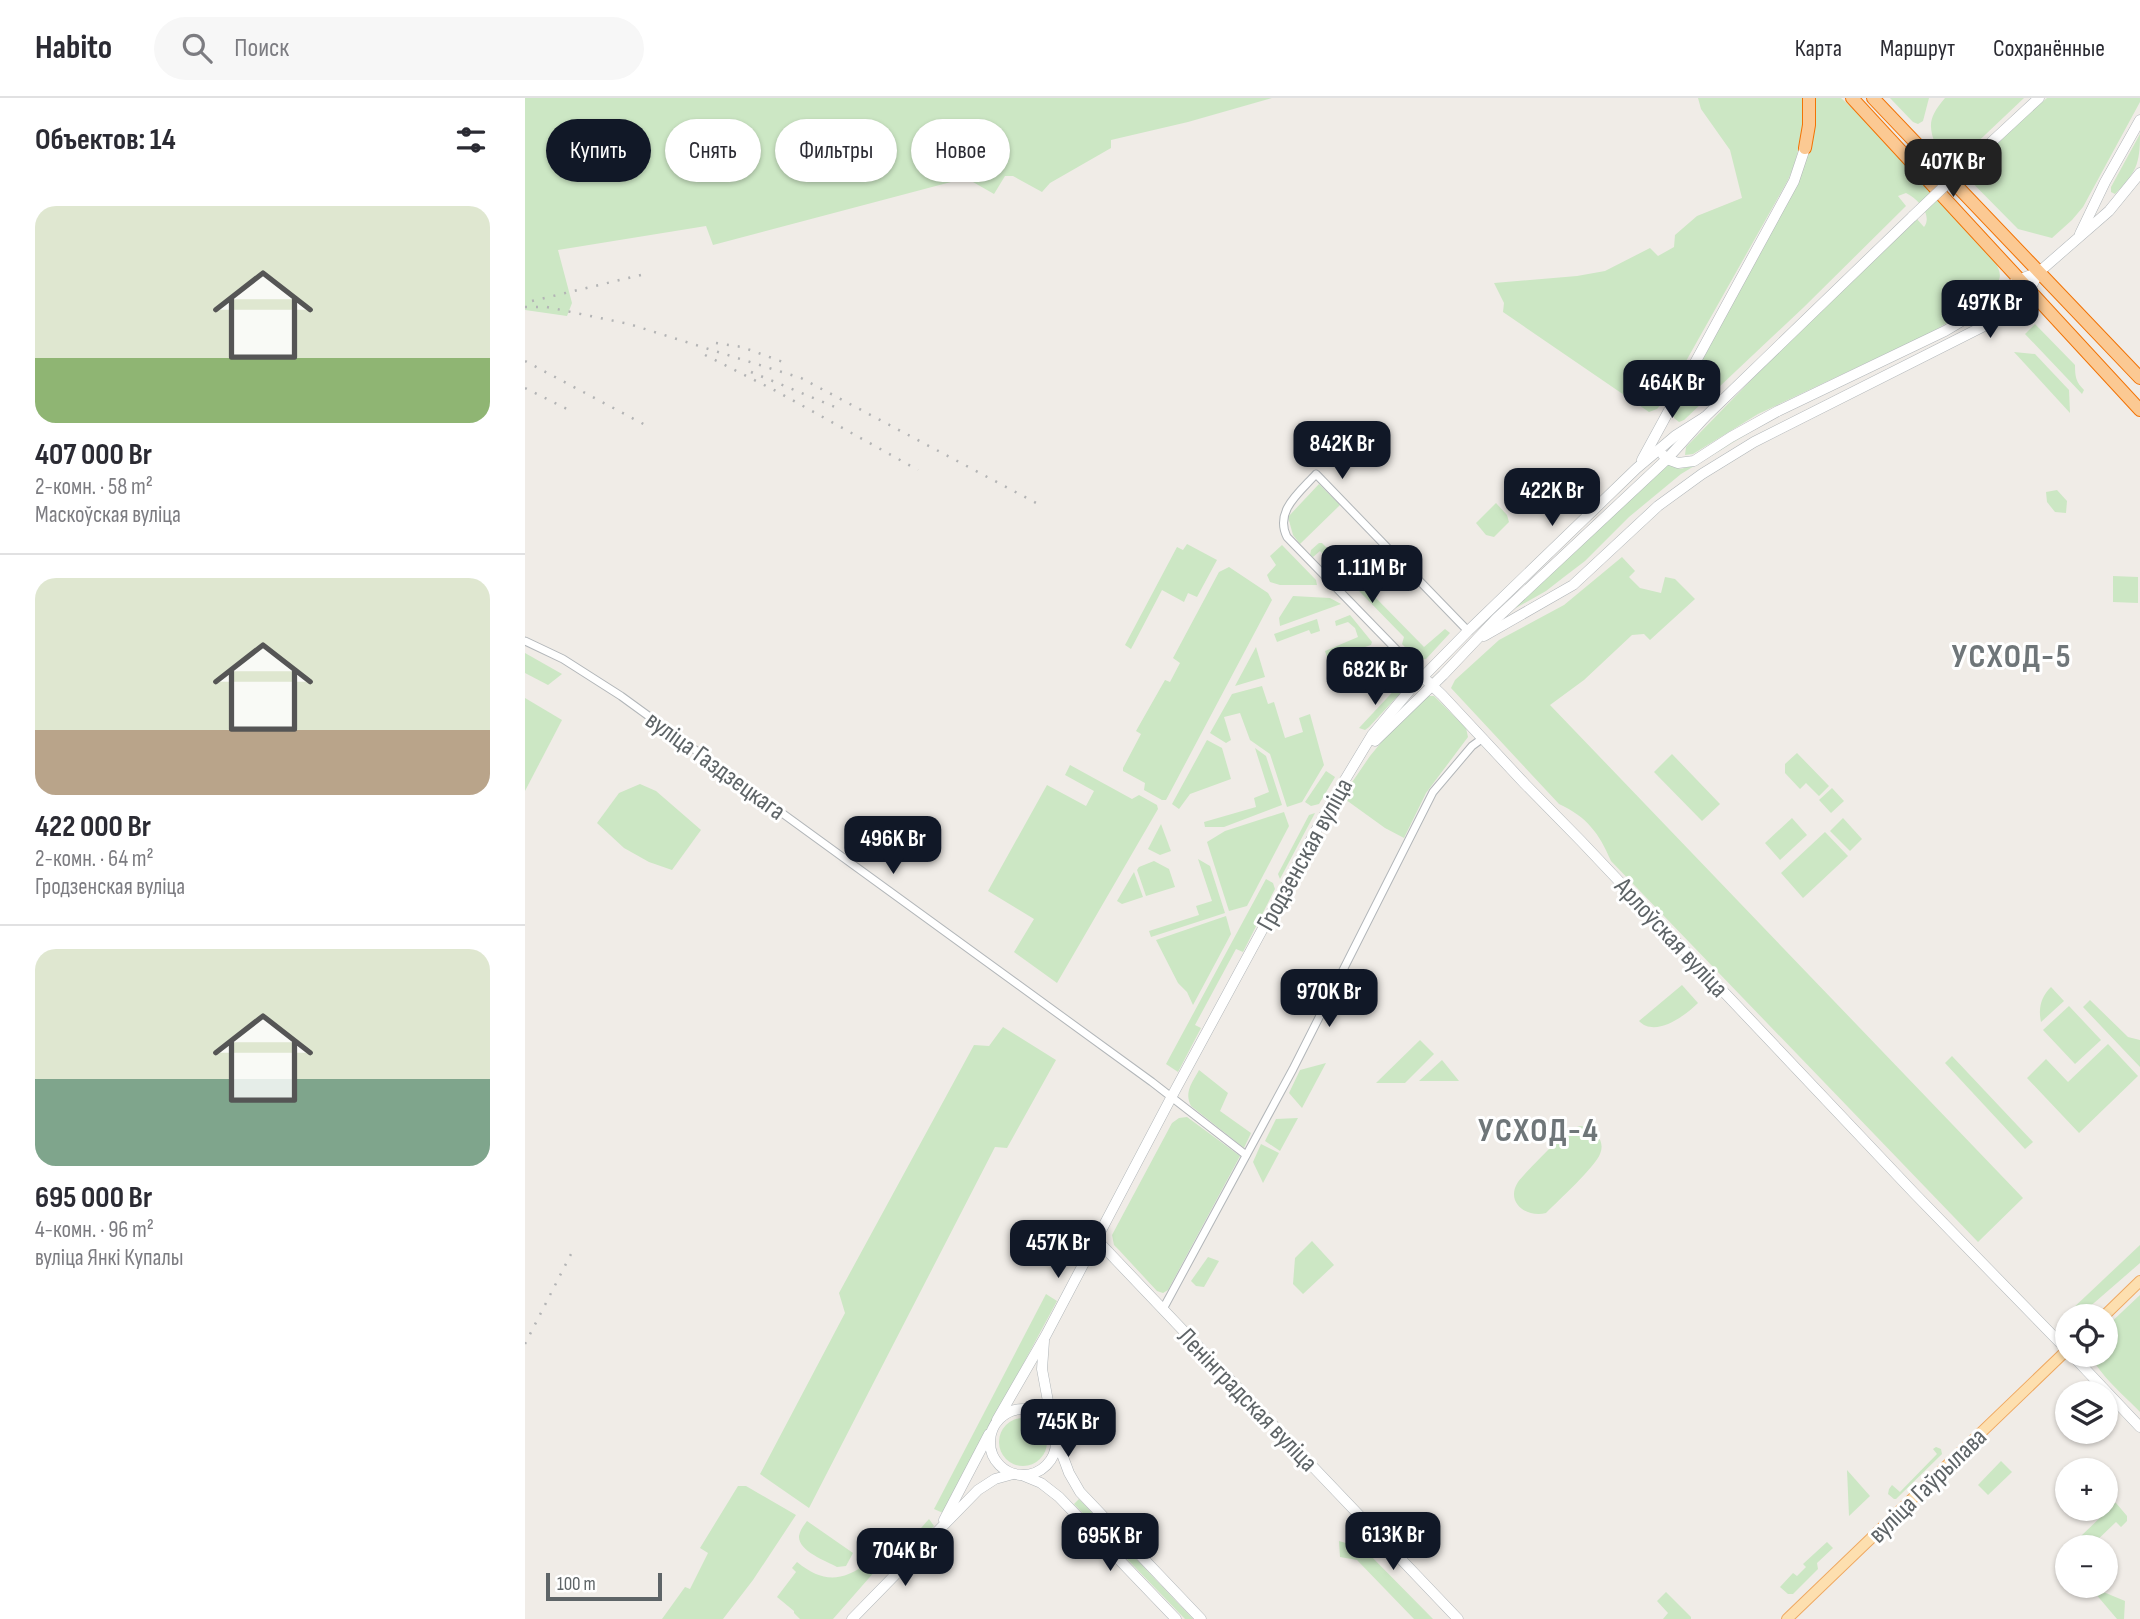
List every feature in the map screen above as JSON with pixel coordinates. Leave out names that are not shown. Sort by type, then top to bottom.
[{"type":"highway","points":[[1805,148],[1809,125],[1808,98]]},
{"type":"highway","points":[[1852,98],[2140,410]]},
{"type":"highway","points":[[1873,98],[2140,378]]},
{"type":"main road","name":"Гродзенская вуліца","points":[[1358,760],[1496,619],[1667,459],[1705,417],[2039,98]]},
{"type":"main road","points":[[2079,237],[2105,182],[2140,120]]},
{"type":"main road","points":[[1637,468],[1794,181],[1805,148]]},
{"type":"main road","points":[[1659,450],[1667,459],[1678,463],[1694,461],[1778,411],[1960,322],[1993,301],[2018,280],[2039,272],[2109,211],[2140,173]]},
{"type":"main road","name":"Гродзенская вуліца","points":[[1474,642],[1573,585],[1658,506],[1702,474],[1754,442],[1984,326],[2029,291],[2039,272]]},
{"type":"main road","name":"Гродзенская вуліца","points":[[934,1535],[1046,1335],[1331,803],[1372,735],[1468,631],[1637,468],[1675,436],[1705,417]]},
{"type":"main road","name":"Арлоўская вуліца","points":[[1423,677],[2055,1338]]},
{"type":"main road","name":"Ленінградская вуліца","points":[[1097,1240],[1458,1619]]},
{"type":"main road","points":[[2116,1304],[2140,1281]]},
{"type":"main road","name":"Гродзенская вуліца","points":[[1046,1335],[1042,1369],[1054,1432],[1069,1473],[1080,1492],[1201,1619]]},
{"type":"main road","name":"вуліца Гаўрылава","points":[[1787,1619],[2055,1362]]},
{"type":"main road","points":[[2083,1367],[2140,1427]]},
{"type":"main road","points":[[1024,1476],[1044,1468],[1055,1449],[1054,1432],[1040,1413],[1022,1409],[1013,1410],[994,1425],[989,1440],[995,1461],[1013,1474],[1041,1483],[1059,1497],[1176,1619]]},
{"type":"main road","name":"Гродзенская вуліца","points":[[852,1619],[969,1499],[987,1484],[1013,1474]]},
{"type":"street","name":"Арлоўская вуліца","points":[[1423,677],[1290,541],[1285,532],[1282,522],[1287,507],[1316,474],[1468,631]]},
{"type":"street","name":"вуліца Газдзецкага","points":[[525,640],[563,659],[621,696],[1172,1096]]},
{"type":"street","points":[[1163,1309],[1293,1069],[1377,908],[1433,792],[1482,738]]},
{"type":"street","points":[[1172,1096],[1245,1155]]},
{"type":"green space","points":[[525,98],[1272,98],[1111,140],[1111,148],[1050,183],[1042,192],[1010,176],[1010,119],[911,119],[911,182],[951,182],[713,245],[706,226],[558,250],[572,303],[567,316],[525,310]]},
{"type":"green space","points":[[1698,98],[1802,98],[1800,140],[1788,180],[1663,402],[1657,409],[1649,412],[1503,312],[1504,303],[1494,283],[1605,271],[1650,248],[1658,256],[1674,247],[1675,235],[1697,216],[1742,198],[1730,150],[1701,109]]},
{"type":"green space","points":[[1813,98],[1841,98],[1875,129],[1995,262],[1999,279],[1987,295],[1932,332],[1758,414],[1693,454],[1685,455],[1686,447],[1803,327],[1916,218],[1924,227],[1926,222],[1923,208],[1915,199],[1906,193],[1898,196],[1906,206],[1684,420],[1679,422],[1674,418],[1674,413],[1800,177],[1809,150]]},
{"type":"green space","points":[[1890,98],[1929,98],[1923,121],[1918,124],[1913,122]]},
{"type":"green space","points":[[1945,98],[2024,98],[1967,152],[1958,142],[1955,144],[1960,162],[1975,175],[1984,172],[1974,160],[2047,98],[2140,98],[2140,102],[2083,207],[2052,238],[2018,229],[1936,146],[1931,132],[1931,120]]},
{"type":"green space","points":[[2140,134],[2135,167],[2128,180],[2115,194],[2111,192],[2111,187]]},
{"type":"green space","points":[[973,182],[1001,182],[994,194]]},
{"type":"green space","points":[[2035,324],[2075,365],[2077,379],[2084,390],[2082,394],[2025,334]]},
{"type":"green space","points":[[2014,352],[2035,354],[2069,390],[2070,413]]},
{"type":"green space","points":[[1774,418],[1681,474],[1629,517],[1585,561],[1546,591],[1498,618],[1668,464],[1680,469],[1693,466]]},
{"type":"green space","points":[[1319,484],[1340,505],[1300,544],[1293,535],[1288,517]]},
{"type":"green space","points":[[2057,490],[2067,501],[2066,513],[2055,512],[2047,502],[2046,492]]},
{"type":"green space","points":[[1496,503],[1507,515],[1509,522],[1494,537],[1486,535],[1476,523]]},
{"type":"green space","points":[[1322,543],[1424,647],[1445,629],[1450,633],[1426,659],[1417,660],[1402,644],[1404,637],[1320,551],[1313,557],[1310,555],[1311,550]]},
{"type":"green space","points":[[1187,544],[1217,560],[1197,597],[1188,593],[1184,602],[1162,590],[1131,649],[1125,645],[1177,547],[1183,550]]},
{"type":"green space","points":[[1282,545],[1316,580],[1317,585],[1280,585],[1270,582],[1267,575],[1276,565],[1270,556]]},
{"type":"green space","points":[[1622,557],[1635,571],[1629,577],[1640,588],[1661,593],[1665,577],[1675,579],[1695,599],[1650,640],[1644,634],[1632,635],[1584,680],[1550,705],[2023,1198],[1978,1242],[1611,861],[1602,842],[1585,820],[1559,804],[1451,688],[1455,680],[1499,640],[1564,605]]},
{"type":"green space","points":[[1229,567],[1268,593],[1272,600],[1166,800],[1162,800],[1144,790],[1145,783],[1123,771],[1123,768],[1141,734],[1136,731],[1165,680],[1170,682],[1180,663],[1173,658],[1219,572]]},
{"type":"green space","points":[[2113,576],[2138,577],[2138,603],[2113,602]]},
{"type":"green space","points":[[1293,596],[1330,598],[1341,604],[1280,626],[1279,618]]},
{"type":"green space","points":[[1350,615],[1372,642],[1371,645],[1328,660],[1325,651],[1358,637],[1355,628],[1348,622],[1336,626],[1335,621]]},
{"type":"green space","points":[[1317,619],[1320,631],[1311,634],[1309,630],[1277,642],[1274,634]]},
{"type":"green space","points":[[1256,647],[1265,677],[1235,686]]},
{"type":"green space","points":[[525,653],[562,674],[548,685],[525,673]]},
{"type":"green space","points":[[1400,684],[1405,688],[1369,727],[1365,730],[1359,728]]},
{"type":"green space","points":[[1262,686],[1268,704],[1274,702],[1285,738],[1303,732],[1299,718],[1310,714],[1324,765],[1302,802],[1287,807],[1270,754],[1250,740],[1240,713],[1224,717],[1231,740],[1226,743],[1210,733],[1232,694]]},
{"type":"green space","points":[[1426,696],[1434,696],[1466,728],[1468,737],[1426,793],[1404,838],[1385,828],[1342,797],[1394,727]]},
{"type":"green space","points":[[525,698],[562,720],[525,791]]},
{"type":"green space","points":[[1207,740],[1222,748],[1231,779],[1190,794],[1179,809],[1172,804]]},
{"type":"green space","points":[[1255,748],[1266,756],[1282,805],[1224,827],[1205,827],[1204,822],[1256,807],[1254,798],[1269,792]]},
{"type":"green space","points":[[1797,753],[1829,786],[1819,796],[1806,783],[1800,789],[1785,773],[1785,764]]},
{"type":"green space","points":[[1672,754],[1720,804],[1702,821],[1654,772]]},
{"type":"green space","points":[[1070,765],[1132,799],[1139,795],[1157,805],[1158,809],[1057,983],[1014,952],[1034,919],[988,891],[1047,785],[1086,806],[1094,791],[1065,775]]},
{"type":"green space","points":[[1326,771],[1335,777],[1319,804],[1311,806],[1305,802]]},
{"type":"green space","points":[[640,784],[656,791],[701,830],[672,870],[649,862],[624,848],[597,823],[619,793]]},
{"type":"green space","points":[[1832,788],[1844,801],[1831,813],[1819,800]]},
{"type":"green space","points":[[1284,812],[1289,826],[1247,906],[1229,911],[1207,842],[1225,831]]},
{"type":"green space","points":[[1315,813],[1280,879],[1278,874],[1309,815]]},
{"type":"green space","points":[[1792,818],[1807,835],[1780,860],[1765,843]]},
{"type":"green space","points":[[1843,818],[1862,839],[1850,851],[1830,831]]},
{"type":"green space","points":[[1161,824],[1171,851],[1160,855],[1148,849]]},
{"type":"green space","points":[[1825,832],[1848,856],[1803,898],[1781,873]]},
{"type":"green space","points":[[1198,859],[1210,866],[1225,913],[1151,937],[1149,931],[1199,915],[1196,906],[1212,901]]},
{"type":"green space","points":[[1154,861],[1169,869],[1175,887],[1146,896],[1137,870]]},
{"type":"green space","points":[[1134,872],[1143,897],[1122,904],[1117,901]]},
{"type":"green space","points":[[1266,879],[1273,883],[1275,889],[1243,952],[1236,949],[1195,1025],[1201,1028],[1178,1072],[1166,1064]]},
{"type":"green space","points":[[1226,916],[1231,934],[1193,1005],[1187,992],[1178,983],[1156,940]]},
{"type":"green space","points":[[1682,985],[1698,1003],[1678,1019],[1661,1026],[1646,1026],[1639,1021]]},
{"type":"green space","points":[[2051,987],[2064,1001],[2041,1022],[2041,1003]]},
{"type":"green space","points":[[2090,1000],[2128,1037],[2140,1040],[2140,1067],[2083,1007]]},
{"type":"green space","points":[[2069,1006],[2101,1040],[2075,1064],[2043,1030]]},
{"type":"green space","points":[[1003,1027],[1056,1060],[1007,1148],[995,1147],[809,1508],[760,1474],[845,1313],[839,1293],[974,1045],[989,1046]]},
{"type":"green space","points":[[1420,1040],[1434,1054],[1405,1083],[1376,1083]]},
{"type":"green space","points":[[2108,1044],[2138,1076],[2079,1133],[2027,1078],[2046,1059],[2068,1082]]},
{"type":"green space","points":[[1952,1056],[2033,1142],[2025,1149],[1945,1063]]},
{"type":"green space","points":[[1442,1060],[1459,1081],[1419,1081]]},
{"type":"green space","points":[[1326,1063],[1302,1108],[1289,1093],[1300,1070]]},
{"type":"green space","points":[[1199,1070],[1228,1093],[1220,1111],[1251,1133],[1244,1148],[1191,1106],[1189,1092]]},
{"type":"green space","points":[[1187,1117],[1240,1156],[1168,1290],[1163,1293],[1157,1291],[1114,1245],[1112,1235],[1172,1123]]},
{"type":"green space","points":[[1298,1118],[1280,1151],[1265,1141],[1276,1119]]},
{"type":"green space","points":[[1581,1126],[1594,1132],[1600,1140],[1601,1149],[1597,1160],[1546,1213],[1525,1211],[1514,1196],[1518,1182],[1566,1133]]},
{"type":"green space","points":[[1261,1144],[1279,1153],[1263,1183],[1253,1162]]},
{"type":"green space","points":[[1312,1241],[1334,1265],[1303,1294],[1293,1284],[1295,1258]]},
{"type":"green space","points":[[2140,1245],[2140,1263],[2093,1304],[2077,1304]]},
{"type":"green space","points":[[1208,1257],[1219,1261],[1204,1287],[1196,1286],[1191,1281]]},
{"type":"green space","points":[[1046,1294],[1057,1301],[943,1513],[934,1509]]},
{"type":"green space","points":[[2140,1295],[2140,1412],[2118,1389],[2118,1381],[2110,1381],[2099,1367],[2118,1367],[2118,1316]]},
{"type":"green space","points":[[1023,1418],[1040,1425],[1047,1442],[1040,1459],[1023,1466],[1006,1459],[999,1442],[1006,1425]]},
{"type":"green space","points":[[1933,1449],[1941,1449],[1942,1454],[1896,1499],[1888,1494],[1892,1485],[1900,1492],[1937,1454]]},
{"type":"green space","points":[[2001,1461],[2012,1472],[1988,1495],[1978,1485]]},
{"type":"green space","points":[[1847,1470],[1870,1496],[1849,1516]]},
{"type":"green space","points":[[738,1486],[746,1486],[796,1515],[753,1580],[723,1619],[662,1619],[685,1587],[690,1589],[708,1553],[700,1548]]},
{"type":"green space","points":[[1079,1499],[1193,1619],[1185,1619],[1074,1504]]},
{"type":"green space","points":[[2118,1505],[2127,1516],[2127,1521],[2121,1527],[2116,1522],[2102,1535],[2082,1535],[2097,1521],[2118,1521]]},
{"type":"green space","points":[[929,1519],[934,1526],[897,1567],[890,1563]]},
{"type":"green space","points":[[807,1521],[853,1553],[846,1566],[837,1567],[813,1555],[803,1546],[799,1536]]},
{"type":"green space","points":[[1339,1541],[1363,1548],[1433,1619],[1414,1619],[1357,1560],[1340,1557]]},
{"type":"green space","points":[[1827,1542],[1833,1548],[1817,1563],[1818,1569],[1793,1594],[1788,1594],[1780,1587],[1793,1573],[1797,1576],[1806,1567],[1803,1564]]},
{"type":"green space","points":[[797,1562],[824,1577],[841,1577],[868,1563],[876,1570],[833,1619],[800,1619],[777,1597],[796,1572],[792,1568]]},
{"type":"green space","points":[[1666,1592],[1691,1619],[1663,1619],[1668,1613],[1657,1601]]},
{"type":"green space","points":[[2099,1598],[2118,1598],[2125,1601],[2124,1619],[2117,1619]]},
{"type":"railway","points":[[532,301],[645,274]]},
{"type":"railway","points":[[525,307],[547,307],[629,324],[801,378],[1040,505]]},
{"type":"railway","points":[[716,343],[742,347],[783,362]]},
{"type":"railway","points":[[705,355],[918,470]]},
{"type":"railway","points":[[525,361],[649,427]]},
{"type":"railway","points":[[751,372],[835,407]]},
{"type":"railway","points":[[525,388],[571,411]]},
{"type":"railway","points":[[525,1344],[571,1254]]},
{"type":"district","name":"УСХОД-5","points":[[2012,655]]},
{"type":"district","name":"УСХОД-4","points":[[1539,1129]]}]
